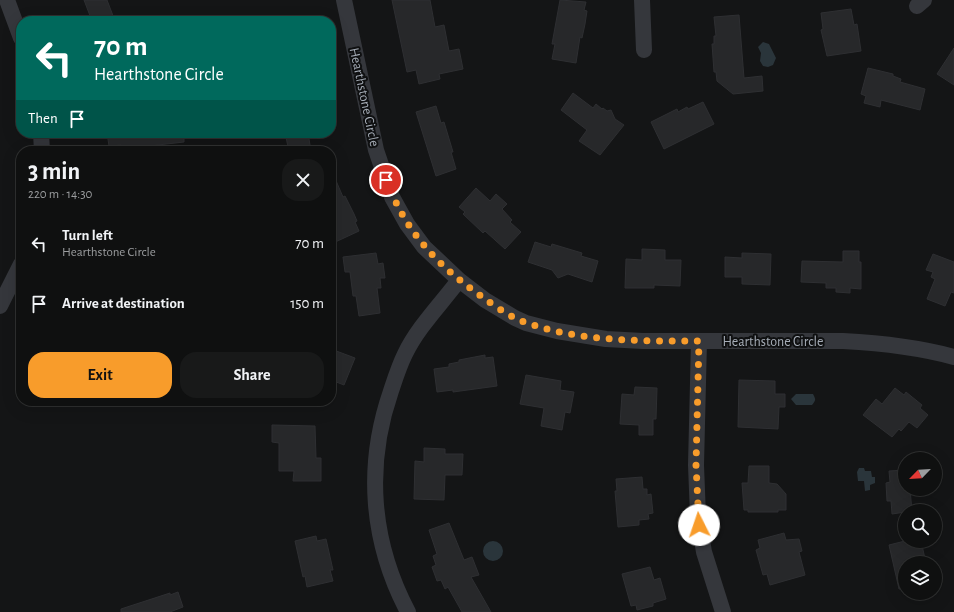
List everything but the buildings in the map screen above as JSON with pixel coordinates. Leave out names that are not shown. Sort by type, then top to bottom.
[{"type":"street","points":[[7,0],[16,24]]},
{"type":"street","name":"Hearthstone Circle","points":[[344,0],[376,150],[392,197],[407,224],[424,247],[459,280],[504,312],[520,321],[536,326],[606,339],[643,341],[843,341],[911,348],[954,357]]},
{"type":"street","points":[[642,0],[644,50]]},
{"type":"street","points":[[0,306],[16,274]]},
{"type":"street","points":[[408,612],[394,582],[381,543],[375,484],[378,444],[389,396],[405,354],[429,318],[459,280]]},
{"type":"street","points":[[699,341],[696,465],[698,516],[704,552],[723,612]]},
{"type":"shaded area","points":[[763,42],[769,44],[776,58],[773,65],[768,67],[763,66],[760,61],[761,53],[758,47]]},
{"type":"shaded area","points":[[796,394],[813,394],[815,401],[812,405],[796,405],[791,399]]},
{"type":"shaded area","points":[[859,468],[864,468],[865,471],[871,471],[872,477],[875,477],[875,483],[870,485],[870,490],[865,491],[864,481],[858,481],[857,472]]},
{"type":"shaded area","points":[[493,541],[500,544],[503,551],[500,558],[493,561],[486,558],[483,551],[486,544]]},
{"type":"route","points":[[386,180],[400,213],[415,236],[433,257],[485,300],[520,321],[556,331],[606,339],[643,341],[699,341],[696,465],[699,525]]}]
